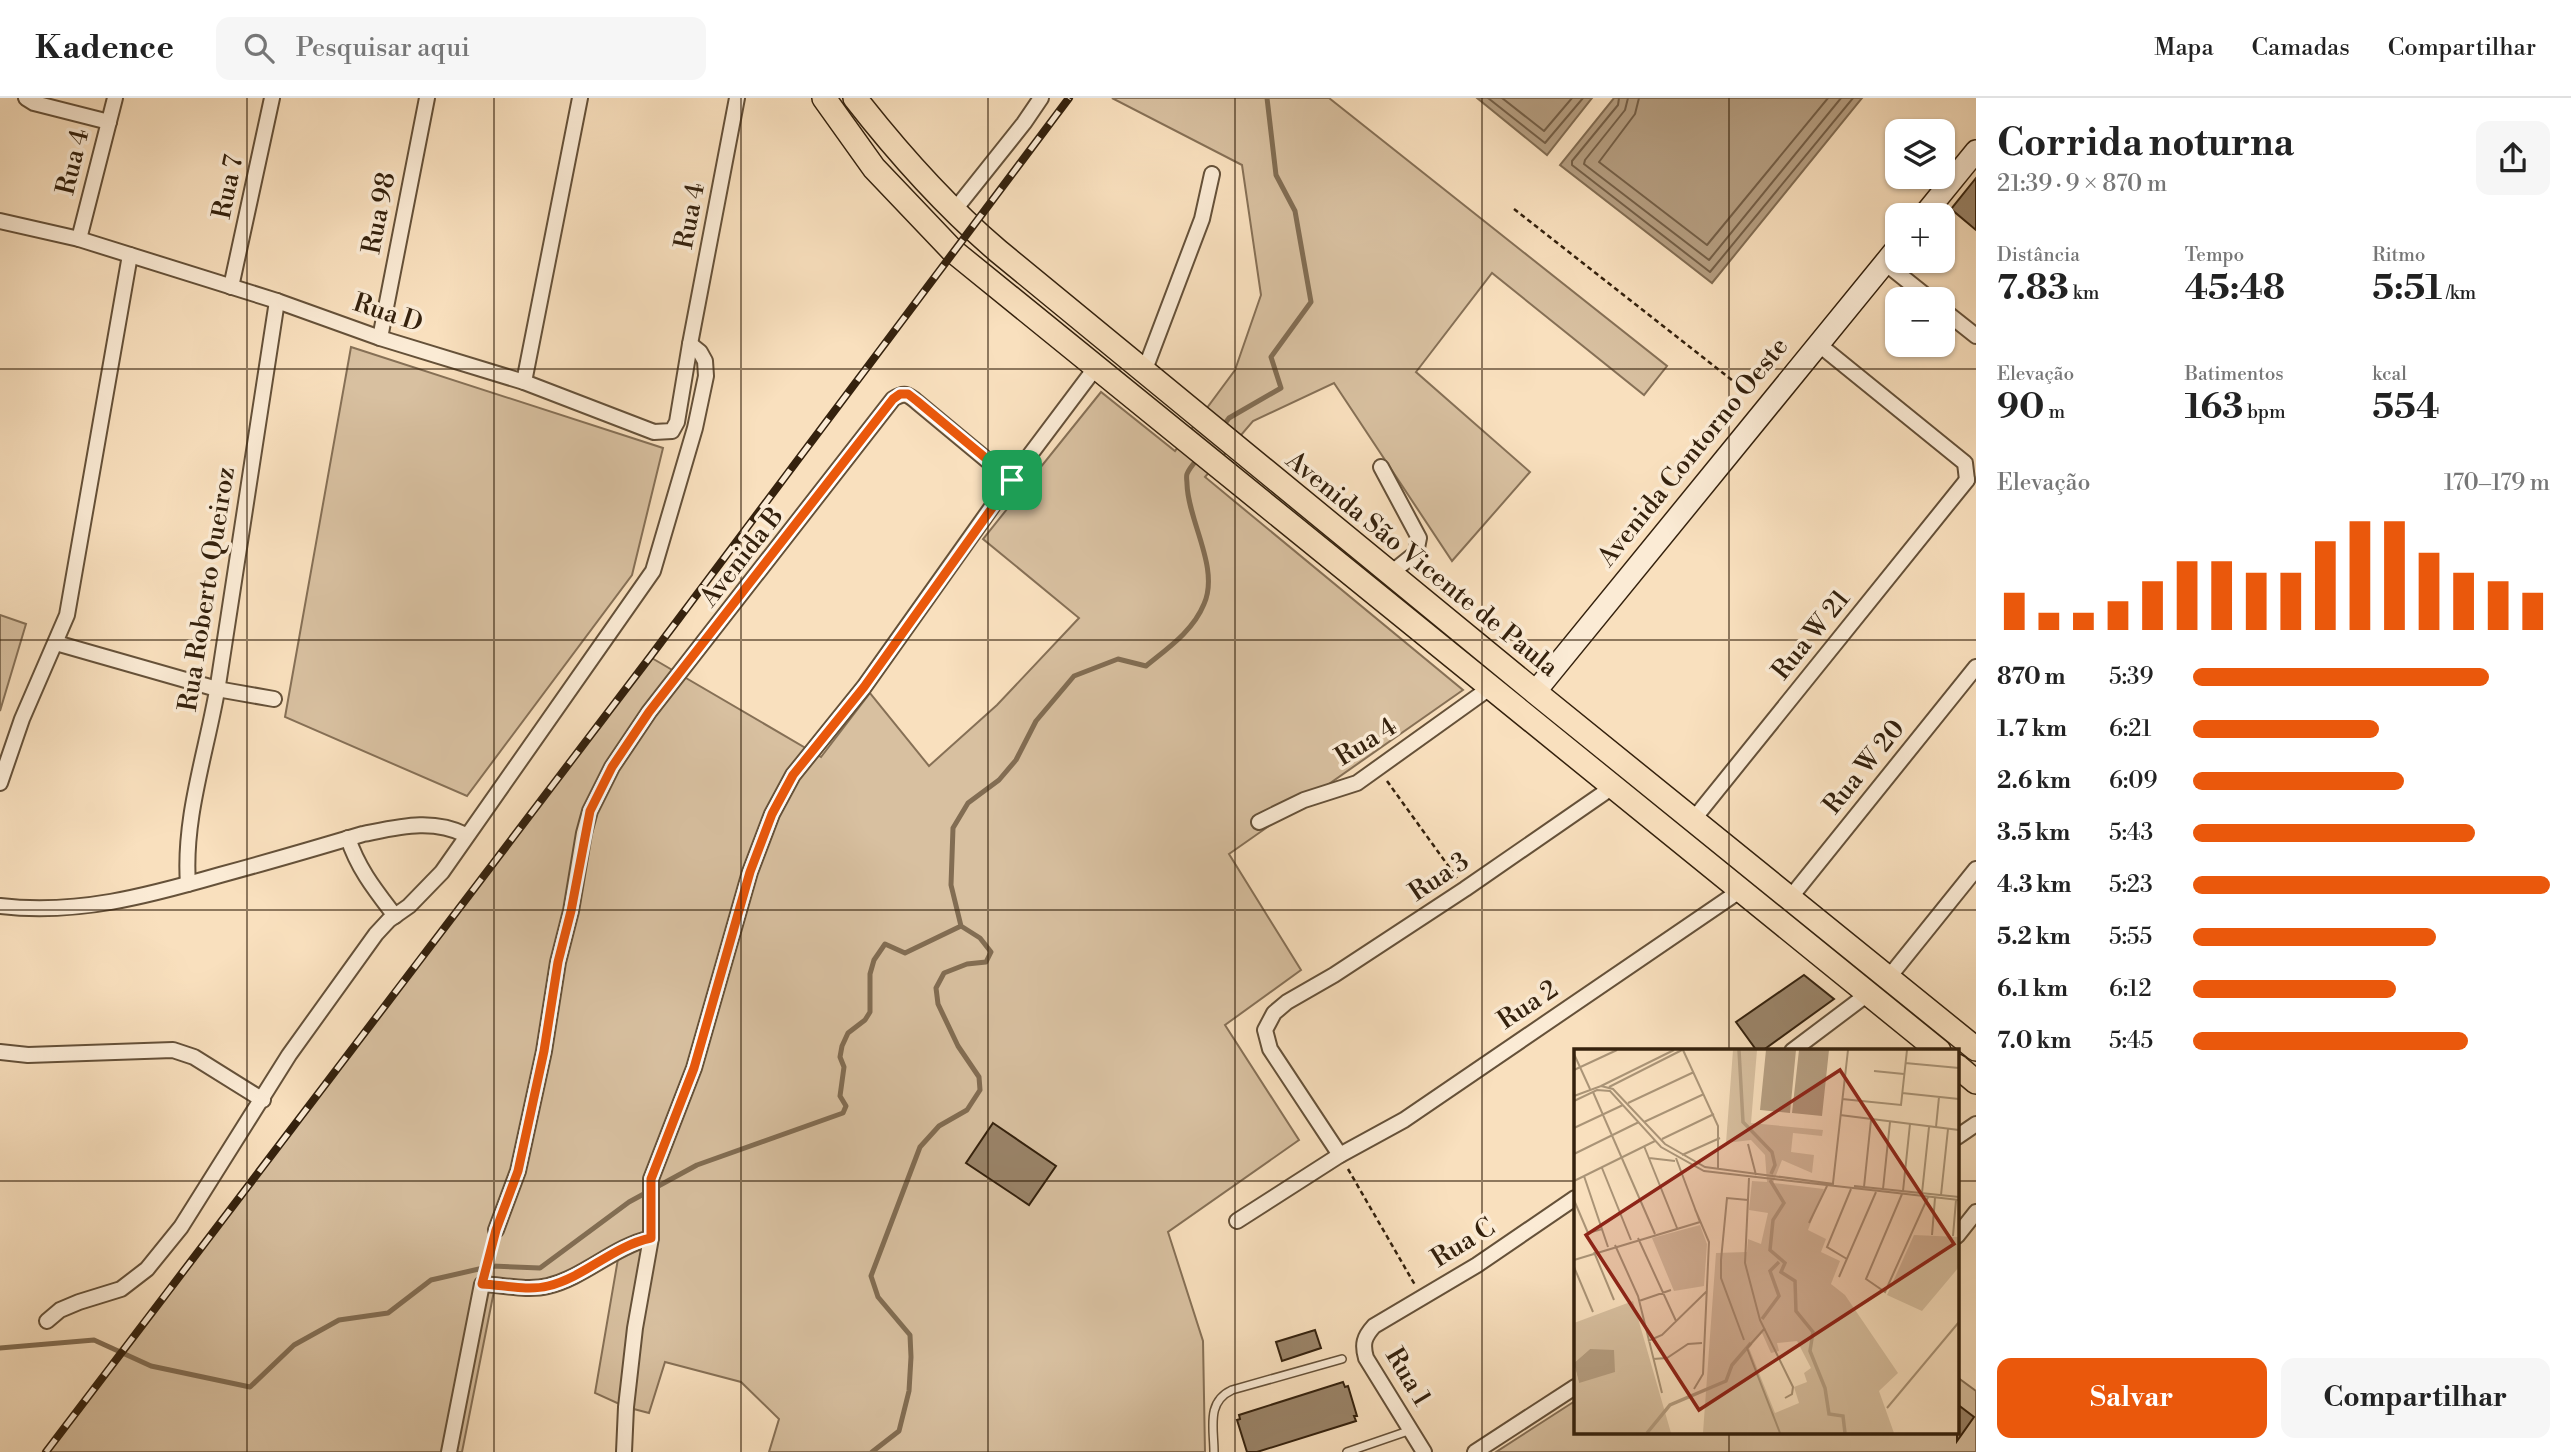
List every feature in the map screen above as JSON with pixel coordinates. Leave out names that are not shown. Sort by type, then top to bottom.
[{"type":"main road","name":"Avenida São Vicente de Paula","points":[[824,98],[874,168],[935,234],[1937,1049]]},
{"type":"main road","name":"Avenida São Vicente de Paula","points":[[855,98],[892,145],[953,212],[1257,465],[1976,1049]]},
{"type":"main road","points":[[1339,565],[1356,544]]},
{"type":"main road","points":[[1958,1067],[1976,1082]]},
{"type":"street","points":[[26,98],[34,103],[109,122]]},
{"type":"street","name":"Rua 4","points":[[79,239],[115,98]]},
{"type":"street","name":"Rua 7","points":[[231,287],[272,98]]},
{"type":"street","name":"Rua 98","points":[[380,338],[427,98]]},
{"type":"street","points":[[524,382],[580,98]]},
{"type":"street","name":"Rua 4","points":[[690,344],[737,98]]},
{"type":"street","points":[[953,212],[1041,98]]},
{"type":"street","points":[[1934,203],[1976,151]]},
{"type":"street","points":[[1144,372],[1202,219],[1212,174]]},
{"type":"street","name":"Rua D","points":[[0,220],[79,239],[277,301],[380,338],[524,382],[654,432],[672,431],[677,422],[690,344]]},
{"type":"street","points":[[0,783],[40,672],[67,615],[130,255]]},
{"type":"street","name":"Avenida Contorno Oeste","points":[[1535,692],[1885,262]]},
{"type":"street","points":[[1907,273],[1919,287]]},
{"type":"street","name":"Rua Roberto Queiroz","points":[[188,884],[188,830],[217,689],[277,301]]},
{"type":"street","points":[[1955,319],[1976,336]]},
{"type":"street","points":[[1817,343],[1965,463],[1972,484]]},
{"type":"street","points":[[47,1321],[60,1310],[121,1289],[147,1269],[181,1227],[289,1055],[376,934],[409,906],[442,872],[653,571],[695,428],[706,376],[701,352],[690,344]]},
{"type":"street","points":[[624,1452],[625,1407],[651,1238],[651,1179],[694,1068],[750,872],[772,814],[793,775],[864,687],[1096,367]]},
{"type":"street","name":"Avenida B","points":[[496,1230],[518,1171],[590,811],[612,767],[649,712],[777,552],[893,399],[900,394],[908,394],[1012,480]]},
{"type":"street","points":[[1381,467],[1419,538],[1416,553],[1391,573]]},
{"type":"street","name":"Rua W 21","points":[[1693,820],[1972,484]]},
{"type":"street","points":[[56,643],[217,689],[274,699]]},
{"type":"street","name":"Rua W 20","points":[[1790,898],[1976,667]]},
{"type":"street","name":"Rua 4","points":[[1259,822],[1314,795],[1357,783],[1491,687]]},
{"type":"street","name":"Rua 3","points":[[1340,1155],[1270,1049],[1265,1038],[1268,1021],[1287,1002],[1334,975],[1465,889],[1614,786]]},
{"type":"street","points":[[0,906],[28,910],[64,909],[122,901],[348,838],[422,824],[444,825],[466,835]]},
{"type":"street","points":[[348,838],[366,879],[396,916]]},
{"type":"street","points":[[1889,977],[1976,869]]},
{"type":"street","name":"Rua 2","points":[[1237,1222],[1340,1155],[1404,1120],[1741,890]]},
{"type":"street","points":[[1795,1049],[1868,993]]},
{"type":"street","points":[[0,1052],[28,1055],[173,1050],[194,1058],[263,1100]]},
{"type":"street","points":[[1958,1136],[1976,1124]]},
{"type":"street","name":"Rua C","points":[[1374,1326],[1476,1265],[1574,1199]]},
{"type":"street","points":[[1958,1235],[1976,1212]]},
{"type":"street","points":[[449,1452],[482,1284],[546,1286],[587,1268],[631,1242],[651,1238]]},
{"type":"street","name":"Rua 1","points":[[1374,1326],[1365,1335],[1363,1346],[1366,1358],[1424,1452]]},
{"type":"street","points":[[1475,1452],[1574,1388]]},
{"type":"lane","points":[[1214,1452],[1213,1414],[1221,1395],[1342,1359]]},
{"type":"lane","points":[[1348,1452],[1411,1430]]},
{"type":"path","points":[[1514,209],[1766,407]]},
{"type":"path","points":[[1377,767],[1465,889]]},
{"type":"path","points":[[1340,1155],[1422,1297]]},
{"type":"path","points":[[482,1284],[496,1230]]},
{"type":"shaded area","points":[[1112,98],[1329,98],[1667,366],[1644,395],[1492,273],[1416,372],[1530,472],[1452,561],[1334,383],[1253,421],[1205,477],[1463,690],[1229,854],[1301,970],[1225,1025],[1299,1140],[1168,1232],[1203,1341],[1205,1452],[769,1452],[779,1419],[741,1382],[665,1362],[649,1413],[626,1407],[595,1393],[619,1253],[546,1291],[494,1291],[462,1452],[46,1452],[650,657],[821,757],[870,693],[929,766],[997,705],[1079,618],[983,539],[1101,392],[1175,451],[1235,370],[1261,295],[1242,165]]},
{"type":"shaded area","points":[[351,347],[663,448],[632,575],[467,796],[285,717]]},
{"type":"shaded area","points":[[0,615],[26,624],[0,711]]},
{"type":"shaded area","points":[[1958,1378],[1976,1391],[1976,1452],[1496,1452],[1574,1402],[1574,1434],[1958,1434]]},
{"type":"water","points":[[1477,98],[1592,98],[1547,155]]},
{"type":"water","points":[[1614,98],[1862,98],[1712,283],[1560,165]]},
{"type":"building","points":[[1976,178],[1976,230],[1955,212],[1955,204]]},
{"type":"building","points":[[1804,975],[1834,999],[1765,1049],[1756,1049],[1736,1022]]},
{"type":"building","points":[[993,1123],[1056,1166],[1029,1205],[966,1163]]},
{"type":"building","points":[[1315,1330],[1321,1348],[1282,1361],[1276,1342]]},
{"type":"building","points":[[1343,1382],[1345,1387],[1348,1386],[1356,1421],[1257,1452],[1247,1452],[1237,1420],[1240,1419],[1239,1415]]},
{"type":"building","points":[[1958,1405],[1974,1417],[1957,1441],[1958,1434]]},
{"type":"waterway","points":[[1223,426],[1229,418],[1281,388],[1271,357],[1311,302],[1295,211],[1276,175],[1267,98]]},
{"type":"waterway","points":[[872,1452],[899,1431],[909,1391],[911,1357],[910,1335],[878,1297],[871,1276],[920,1147],[939,1126],[967,1110],[980,1090],[979,1077],[958,1046],[938,1004],[936,988],[944,973],[967,964],[986,962],[991,952],[980,938],[961,926],[951,885],[953,828],[968,803],[999,780],[1016,760],[1036,721],[1074,676],[1118,659],[1146,666],[1179,638],[1199,614],[1208,590],[1208,575],[1189,498],[1187,474],[1200,456]]},
{"type":"waterway","points":[[0,1348],[94,1340],[151,1366],[250,1387],[294,1345],[339,1320],[388,1313],[431,1280],[492,1266],[540,1268],[629,1202],[697,1165],[843,1113],[846,1106],[840,1096],[844,1067],[840,1057],[842,1046],[848,1033],[865,1020],[870,1012],[870,974],[874,960],[885,944],[905,953],[961,926]]},
{"type":"railway","points":[[46,1452],[650,657],[1069,98]]},
{"type":"route","points":[[900,394],[908,394],[1012,480],[864,687],[793,775],[772,814],[750,872],[694,1068],[651,1179],[651,1238],[631,1242],[554,1284],[540,1287],[482,1284],[496,1230],[518,1171],[544,1051],[558,962],[571,911],[584,833],[590,811],[612,767],[649,712],[827,488],[893,399],[900,394]]}]
